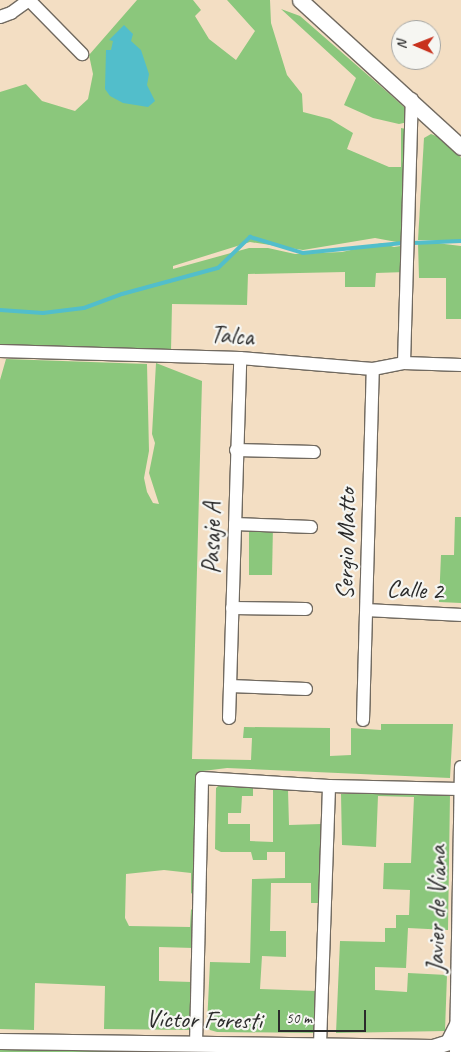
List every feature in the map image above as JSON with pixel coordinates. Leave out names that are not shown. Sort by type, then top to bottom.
[{"type":"street","points":[[0,17],[11,13],[29,0],[82,54]]},
{"type":"street","points":[[300,0],[412,99],[461,147]]},
{"type":"street","points":[[404,363],[412,99]]},
{"type":"street","name":"Talca","points":[[0,351],[240,358],[373,369],[404,363],[461,365]]},
{"type":"street","name":"Pasaje A","points":[[229,718],[240,358]]},
{"type":"street","name":"Sergio Matto","points":[[363,720],[373,369]]},
{"type":"street","points":[[236,450],[314,452]]},
{"type":"street","points":[[235,524],[311,527]]},
{"type":"street","points":[[232,608],[306,609]]},
{"type":"street","name":"Calle 2","points":[[367,610],[461,615]]},
{"type":"street","points":[[230,686],[306,689]]},
{"type":"street","name":"Javier de Viana","points":[[456,1052],[459,1021],[461,767]]},
{"type":"street","points":[[196,1044],[202,778],[329,786],[460,789]]},
{"type":"street","points":[[320,1045],[329,786]]},
{"type":"street","name":"Víctor Foresti","points":[[0,1041],[442,1046],[453,1036],[459,1021]]},
{"type":"green space","points":[[137,0],[193,0],[201,10],[195,16],[209,39],[236,60],[255,31],[227,0],[270,0],[271,23],[287,75],[302,94],[303,112],[330,119],[353,133],[347,149],[389,167],[401,167],[401,128],[411,130],[402,243],[375,238],[303,250],[250,242],[173,266],[173,269],[249,248],[268,248],[295,254],[342,252],[382,243],[394,247],[407,245],[406,272],[376,273],[375,287],[345,287],[345,272],[248,274],[247,305],[172,304],[171,351],[0,347],[0,92],[26,84],[42,101],[75,111],[88,99],[93,74],[89,55]]},
{"type":"green space","points":[[281,9],[300,16],[393,97],[407,110],[408,122],[399,124],[373,118],[344,105],[356,78]]},
{"type":"green space","points":[[431,134],[449,141],[461,158],[461,241],[418,240],[424,138]]},
{"type":"green space","points":[[428,242],[461,246],[461,319],[446,319],[446,278],[419,278],[418,243]]},
{"type":"green space","points":[[6,359],[147,364],[149,451],[144,478],[147,492],[153,503],[159,504],[149,473],[155,443],[152,434],[156,363],[202,381],[192,759],[251,760],[252,738],[243,738],[244,727],[330,728],[330,756],[351,755],[351,728],[381,730],[381,724],[453,724],[450,778],[227,768],[203,771],[198,776],[194,895],[191,893],[191,873],[164,870],[126,874],[125,918],[129,926],[190,927],[191,910],[195,906],[194,948],[159,947],[159,981],[192,982],[191,1030],[104,1029],[105,986],[35,983],[34,1030],[0,1029],[0,380]]},
{"type":"green space","points":[[455,517],[461,517],[461,603],[439,602],[441,555],[454,555]]},
{"type":"green space","points":[[273,526],[272,575],[249,575],[249,531]]},
{"type":"green space","points":[[219,785],[253,786],[253,796],[242,796],[241,813],[228,813],[228,824],[250,824],[250,841],[273,842],[273,790],[288,790],[289,825],[321,824],[321,903],[311,903],[311,883],[271,883],[270,931],[286,931],[286,957],[262,956],[260,989],[317,991],[317,1033],[217,1032],[210,1030],[207,1025],[210,962],[250,963],[252,879],[285,878],[285,852],[267,852],[267,860],[253,860],[251,852],[221,852],[215,849],[216,788]]},
{"type":"green space","points":[[341,794],[450,794],[448,930],[408,928],[406,968],[375,967],[375,990],[407,992],[408,973],[447,975],[445,1031],[336,1033],[340,941],[385,942],[385,928],[396,928],[396,915],[409,915],[410,890],[383,889],[384,863],[411,863],[414,797],[378,796],[376,847],[342,845]]},
{"type":"green space","points":[[0,1048],[410,1052],[0,1052]]},
{"type":"water","points":[[124,25],[133,34],[131,41],[141,50],[149,74],[147,85],[155,101],[148,107],[123,103],[110,96],[105,89],[106,50],[111,50],[113,41],[109,40]]},
{"type":"waterway","points":[[0,310],[43,313],[84,308],[122,294],[218,268],[250,237],[303,253],[403,243]]},
{"type":"waterway","points":[[413,243],[461,241]]}]
